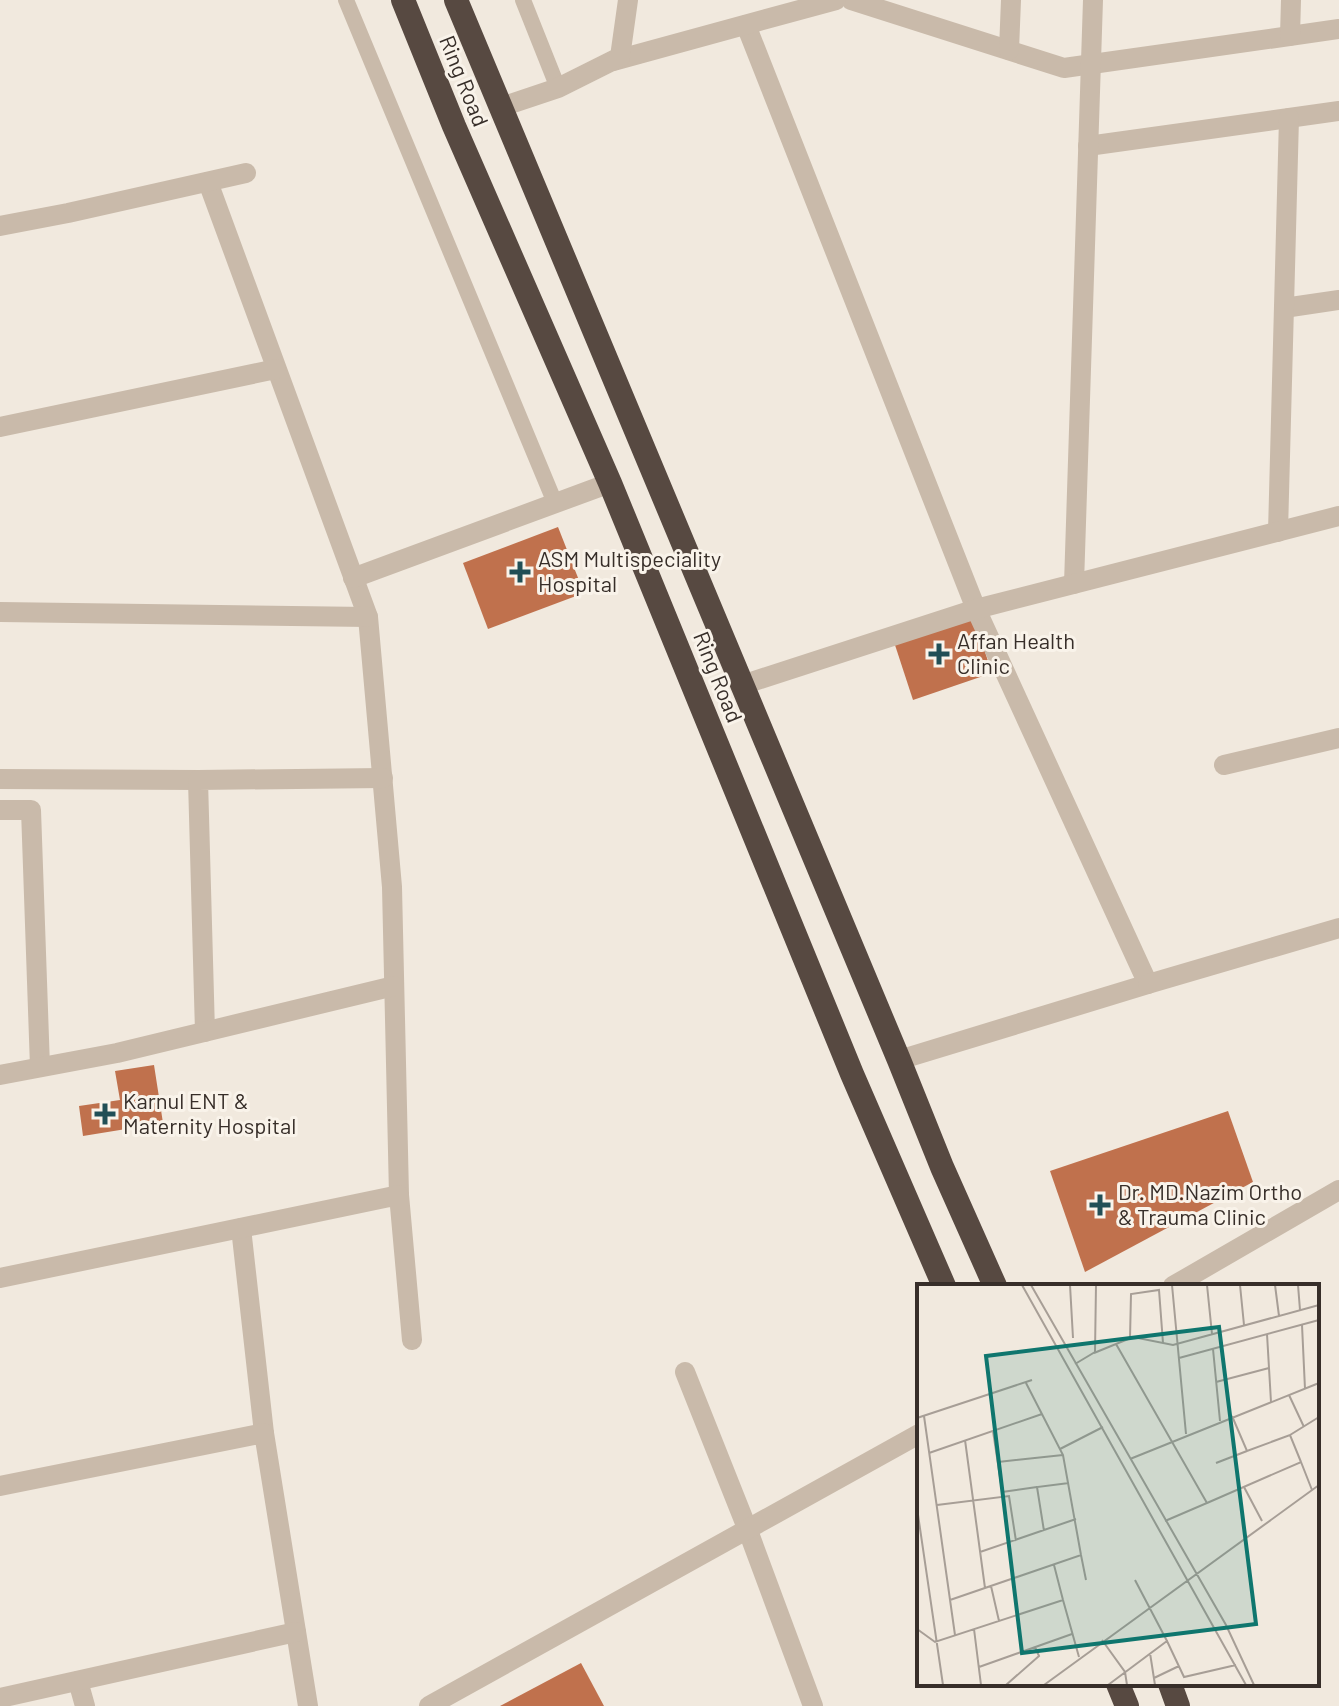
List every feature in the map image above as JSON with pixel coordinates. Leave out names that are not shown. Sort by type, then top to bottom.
[{"type":"highway","name":"Ring Road","points":[[403,0],[454,126],[610,483],[852,1074],[943,1284]]},
{"type":"highway","name":"Ring Road","points":[[456,0],[942,1167],[994,1284]]},
{"type":"highway","points":[[1119,1686],[1127,1706]]},
{"type":"highway","points":[[1171,1686],[1178,1706]]},
{"type":"street","points":[[501,107],[558,88],[620,57],[628,0]]},
{"type":"street","points":[[851,0],[1064,68],[1339,29]]},
{"type":"street","points":[[1009,50],[1011,0]]},
{"type":"street","points":[[1074,584],[1093,0]]},
{"type":"street","points":[[1290,36],[1291,0]]},
{"type":"street","points":[[613,61],[829,1]]},
{"type":"street","points":[[746,25],[976,609],[1148,984]]},
{"type":"street","points":[[1088,146],[1339,111]]},
{"type":"street","points":[[1278,532],[1289,118]]},
{"type":"street","points":[[0,226],[246,173]]},
{"type":"street","points":[[208,182],[368,617],[392,887],[399,1195],[412,1340]]},
{"type":"street","points":[[1284,308],[1339,300]]},
{"type":"street","points":[[0,427],[276,369]]},
{"type":"street","points":[[353,578],[610,483]]},
{"type":"street","points":[[742,685],[976,609],[1339,516]]},
{"type":"street","points":[[0,612],[368,617]]},
{"type":"street","points":[[1224,765],[1339,738]]},
{"type":"street","points":[[0,779],[383,778]]},
{"type":"street","points":[[198,780],[205,1032]]},
{"type":"street","points":[[0,810],[31,810],[40,1067]]},
{"type":"street","points":[[899,1060],[1339,928]]},
{"type":"street","points":[[0,1075],[117,1053],[394,986]]},
{"type":"street","points":[[1176,1284],[1339,1190]]},
{"type":"street","points":[[0,1278],[399,1195]]},
{"type":"street","points":[[241,1228],[264,1433],[308,1706]]},
{"type":"street","points":[[685,1372],[813,1706]]},
{"type":"street","points":[[0,1486],[264,1433]]},
{"type":"street","points":[[429,1706],[462,1698],[747,1528],[917,1435]]},
{"type":"street","points":[[0,1698],[296,1632]]},
{"type":"street","points":[[78,1681],[85,1706]]},
{"type":"lane","points":[[346,0],[555,503]]},
{"type":"lane","points":[[523,0],[558,88]]},
{"type":"building","points":[[558,527],[584,593],[488,629],[463,563]]},
{"type":"building","points":[[974,619],[992,673],[913,700],[895,645]]},
{"type":"building","points":[[154,1065],[163,1123],[83,1136],[79,1106],[120,1100],[115,1071]]},
{"type":"building","points":[[1228,1111],[1253,1182],[1085,1272],[1050,1171]]},
{"type":"building","points":[[581,1663],[604,1706],[500,1706]]},
{"type":"place","name":"ASM Multispeciality Hospital","points":[[520,572]]},
{"type":"place","name":"Affan Health Clinic","points":[[939,654]]},
{"type":"place","name":"Karnul ENT & Maternity Hospital","points":[[105,1114]]},
{"type":"place","name":"Dr. MD.Nazim Ortho & Trauma Clinic","points":[[1100,1205]]}]
